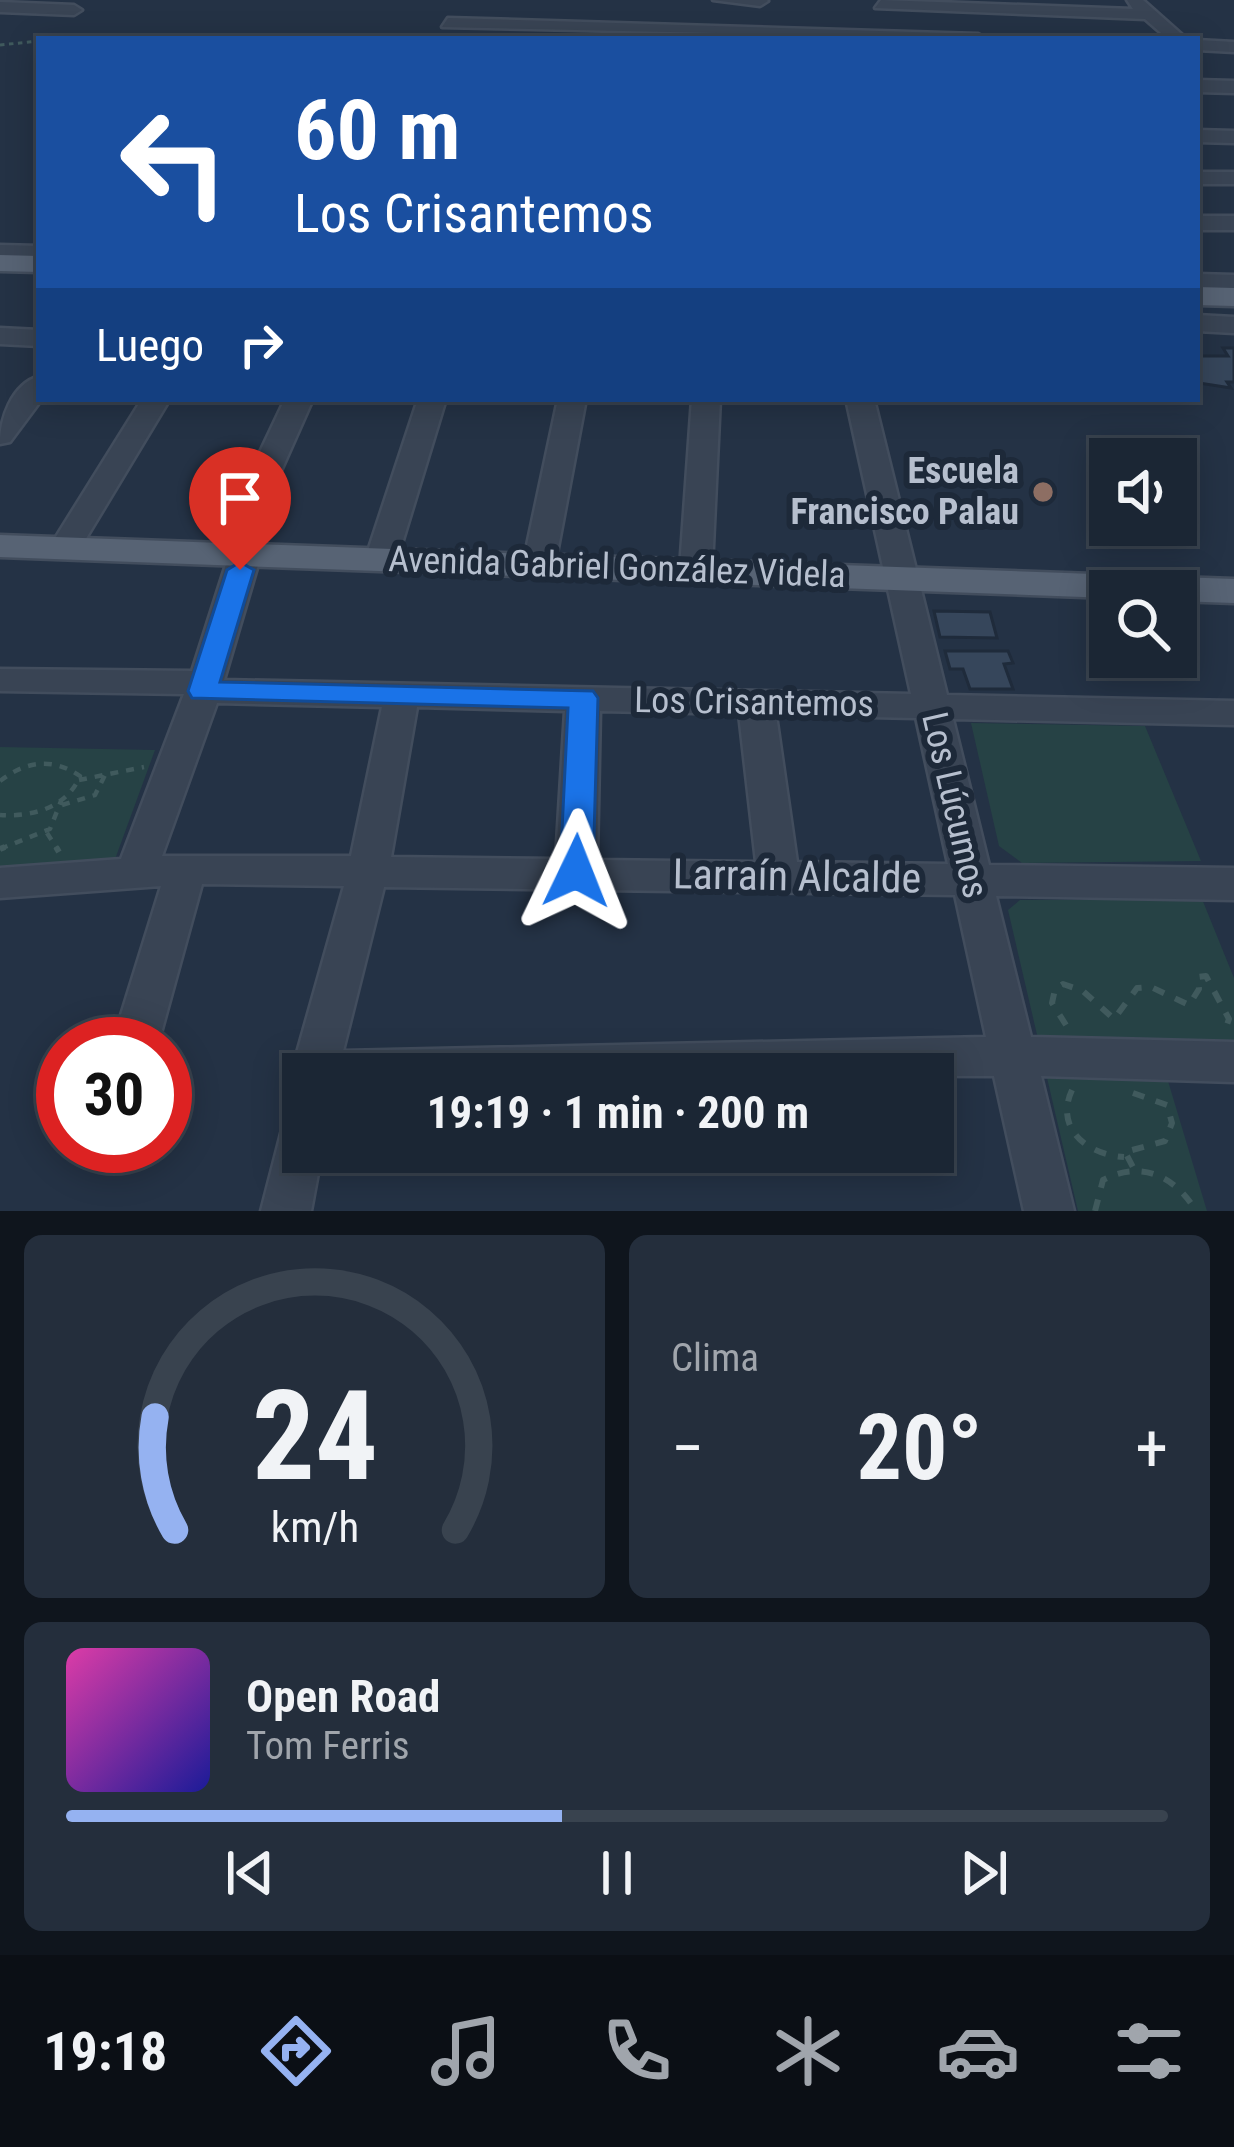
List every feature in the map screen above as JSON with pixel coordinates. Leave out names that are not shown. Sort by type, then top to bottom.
[{"type":"main road","points":[[0,263],[36,264]]},
{"type":"main road","points":[[1200,296],[1234,297]]},
{"type":"main road","name":"Avenida Gabriel González Videla","points":[[0,546],[244,558],[898,575],[1234,591]]},
{"type":"street","points":[[496,0],[498,24]]},
{"type":"street","points":[[721,0],[760,1],[774,33]]},
{"type":"street","points":[[1132,0],[1175,36]]},
{"type":"street","points":[[879,2],[1042,5],[1149,14]]},
{"type":"street","points":[[879,2],[903,36]]},
{"type":"street","points":[[0,12],[71,14]]},
{"type":"street","points":[[642,36],[446,27],[498,24],[852,36]]},
{"type":"street","points":[[1200,49],[1234,51]]},
{"type":"street","points":[[1200,90],[1234,91]]},
{"type":"street","points":[[1200,136],[1234,136]]},
{"type":"street","points":[[1200,178],[1234,178]]},
{"type":"street","points":[[1200,223],[1234,224]]},
{"type":"street","points":[[0,253],[36,253]]},
{"type":"street","points":[[1200,281],[1234,282]]},
{"type":"street","points":[[1200,323],[1234,325]]},
{"type":"street","points":[[0,336],[36,338]]},
{"type":"street","points":[[0,436],[36,388]]},
{"type":"street","points":[[65,548],[155,402]]},
{"type":"street","points":[[136,871],[182,760],[244,558],[233,543],[298,402]]},
{"type":"street","points":[[381,560],[431,402]]},
{"type":"street","points":[[539,564],[571,402]]},
{"type":"street","points":[[696,568],[706,402]]},
{"type":"street","name":"Los Lúcumos","points":[[861,402],[1049,1211]]},
{"type":"street","name":"Los Crisantemos","points":[[3,685],[1234,713]]},
{"type":"street","points":[[320,1053],[368,872],[402,694]]},
{"type":"street","points":[[576,871],[583,698]]},
{"type":"street","points":[[756,703],[778,874]]},
{"type":"street","points":[[143,1017],[186,869]]},
{"type":"street","name":"Larraín Alcalde","points":[[0,883],[186,869],[1234,884]]},
{"type":"street","points":[[954,1057],[1226,1049]]},
{"type":"street","points":[[286,1211],[294,1173]]},
{"type":"path","points":[[50,36],[53,32]]},
{"type":"path","points":[[0,45],[36,41]]},
{"type":"path","points":[[79,780],[182,760]]},
{"type":"path","points":[[0,781],[16,769],[43,763],[73,770],[79,780],[77,789],[62,802],[57,824],[47,833],[0,849]]},
{"type":"path","points":[[0,815],[24,816],[95,795],[106,773]]},
{"type":"path","points":[[1076,1033],[1058,1018],[1052,1003],[1055,989],[1063,984],[1083,991],[1114,1019],[1137,988],[1151,987],[1189,1006],[1199,989],[1198,977],[1205,976],[1228,1019],[1226,1049]]},
{"type":"path","points":[[1082,1080],[1065,1105],[1072,1136],[1101,1156],[1124,1157],[1134,1169]]},
{"type":"path","points":[[1114,1090],[1150,1096],[1167,1106],[1172,1123],[1165,1141],[1132,1147],[1124,1157]]},
{"type":"path","points":[[1095,1211],[1102,1180],[1134,1169],[1163,1176],[1196,1211]]},
{"type":"green space","points":[[971,723],[1145,726],[1201,861],[1022,863],[999,846]]},
{"type":"green space","points":[[0,747],[155,750],[114,862],[0,871]]},
{"type":"green space","points":[[1202,899],[1234,978],[1234,1049],[1159,1051],[1207,1211],[1078,1211],[1008,910],[1020,900]]},
{"type":"building","points":[[1223,348],[1234,348],[1234,382],[1227,382],[1231,388],[1200,383],[1200,356],[1228,356]]},
{"type":"building","points":[[934,611],[990,612],[997,638],[940,637]]},
{"type":"building","points":[[945,651],[1008,651],[1013,663],[1004,664],[1013,689],[970,689],[963,669],[950,669]]},
{"type":"place","name":"Escuela Francisco Palau","points":[[1043,492]]},
{"type":"route","points":[[240,570],[203,691],[583,698],[576,871]]}]
